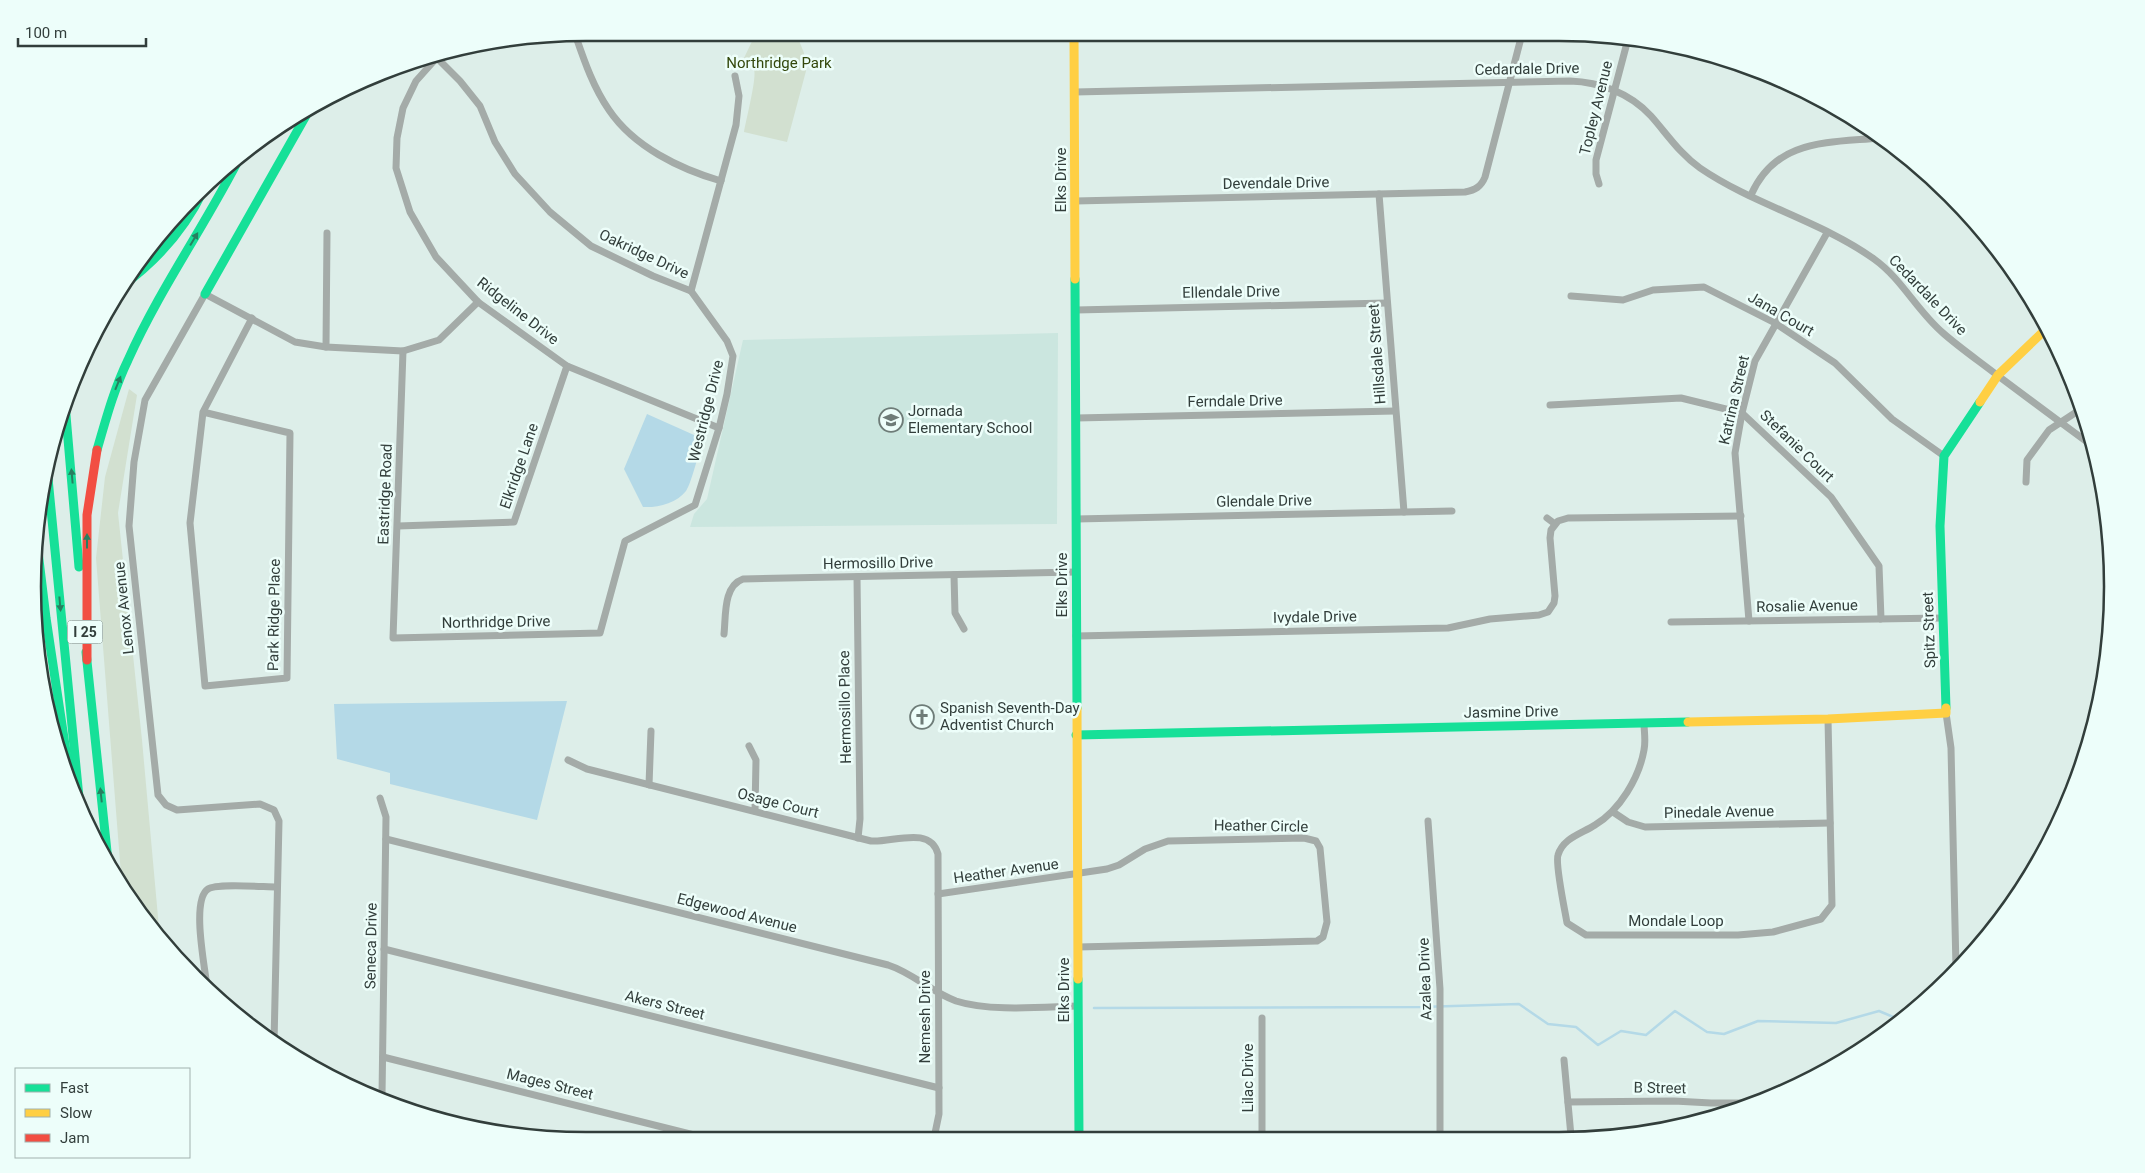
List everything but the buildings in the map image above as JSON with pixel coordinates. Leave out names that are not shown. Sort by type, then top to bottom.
[{"type":"main road","name":"Elks Drive","points":[[1074,41],[1079,1132]]},
{"type":"main road","name":"Lenox Avenue","points":[[205,294],[304,120]]},
{"type":"main road","points":[[87,660],[87,515],[96,452],[114,393],[128,359],[167,285],[232,173]]},
{"type":"main road","points":[[144,269],[158,258],[176,238],[191,218],[196,206]]},
{"type":"main road","points":[[1944,456],[1998,375],[2042,333]]},
{"type":"main road","name":"I 25","points":[[67,423],[87,660],[106,845]]},
{"type":"main road","name":"Spitz Street","points":[[1944,456],[1940,526],[1946,713]]},
{"type":"main road","name":"I 25","points":[[50,494],[77,781]]},
{"type":"main road","points":[[41,578],[64,742]]},
{"type":"main road","points":[[41,604],[46,618]]},
{"type":"main road","name":"Jasmine Drive","points":[[1076,735],[1828,719],[1946,713]]},
{"type":"street","points":[[578,41],[587,68],[601,96],[610,111],[630,134],[665,159],[721,181]]},
{"type":"street","points":[[1510,82],[1520,41]]},
{"type":"street","name":"Topley Avenue","points":[[1599,184],[1595,164],[1626,46]]},
{"type":"street","name":"Oakridge Drive","points":[[443,60],[480,106],[495,142],[515,174],[550,212],[591,246],[653,276],[691,291]]},
{"type":"street","name":"Ridgeline Drive","points":[[430,64],[416,80],[403,108],[396,138],[396,168],[410,212],[436,257],[478,302],[567,366],[718,428]]},
{"type":"street","points":[[691,291],[736,125],[739,96],[735,76]]},
{"type":"street","name":"Cedardale Drive","points":[[1075,92],[1578,81],[1614,90],[1642,107],[1676,146],[1698,166],[1859,249],[1883,266],[1898,280],[1936,327],[2083,439]]},
{"type":"street","name":"Devendale Drive","points":[[1075,201],[1465,192],[1477,188],[1485,177],[1510,82]]},
{"type":"street","points":[[1751,195],[1759,177],[1769,166],[1795,150],[1816,144],[1868,138]]},
{"type":"street","name":"Hillsdale Street","points":[[1380,194],[1404,512]]},
{"type":"street","points":[[326,347],[327,232]]},
{"type":"street","name":"Katrina Street","points":[[1749,621],[1735,453],[1742,413],[1755,361],[1827,233]]},
{"type":"street","name":"Jana Court","points":[[1571,296],[1623,300],[1653,290],[1704,287],[1775,323],[1835,363],[1892,420],[1944,456]]},
{"type":"street","name":"Westridge Drive","points":[[600,633],[624,541],[695,505],[718,428],[727,394],[733,356],[727,341],[691,291]]},
{"type":"street","points":[[205,294],[296,342],[326,347],[403,351],[439,340],[478,302]]},
{"type":"street","name":"Lenox Avenue","points":[[205,294],[145,400],[134,462],[129,526],[158,795],[166,805],[177,810],[260,804],[274,810],[279,821],[274,1033]]},
{"type":"street","name":"Ellendale Drive","points":[[1076,310],[1387,303]]},
{"type":"street","name":"Park Ridge Place","points":[[202,412],[290,433],[287,678],[205,686],[190,523],[202,412],[252,318]]},
{"type":"street","name":"Eastridge Road","points":[[393,638],[403,351]]},
{"type":"street","name":"Elkridge Lane","points":[[398,526],[514,522],[567,366]]},
{"type":"street","name":"Stefanie Court","points":[[1550,404],[1681,398],[1742,413],[1831,498],[1878,566],[1882,619]]},
{"type":"street","name":"Ferndale Drive","points":[[1076,418],[1396,411]]},
{"type":"street","points":[[2026,482],[2026,460],[2049,430],[2075,412]]},
{"type":"street","name":"Glendale Drive","points":[[1076,520],[1452,511]]},
{"type":"street","points":[[1557,614],[1550,609],[1555,596],[1550,538],[1555,524],[1561,520],[1568,518],[1741,516]]},
{"type":"street","points":[[1547,518],[1555,524]]},
{"type":"street","name":"Hermosillo Drive","points":[[724,634],[729,594],[732,586],[739,581],[748,579],[1076,572]]},
{"type":"street","points":[[954,575],[956,613],[964,629]]},
{"type":"street","name":"Hermosillo Place","points":[[857,577],[860,819],[858,838]]},
{"type":"street","name":"Ivydale Drive","points":[[1076,636],[1448,628],[1490,619],[1539,615],[1550,609]]},
{"type":"street","name":"Rosalie Avenue","points":[[1671,622],[1943,618]]},
{"type":"street","name":"Northridge Drive","points":[[393,638],[600,633]]},
{"type":"street","name":"Spitz Street","points":[[1946,713],[1951,748],[1956,959]]},
{"type":"street","name":"Mondale Loop","points":[[1644,723],[1644,749],[1636,776],[1613,812],[1597,824],[1565,842],[1557,856],[1567,923],[1586,935],[1738,935],[1773,932],[1821,919],[1832,905],[1828,719]]},
{"type":"street","points":[[649,784],[651,771],[651,731]]},
{"type":"street","points":[[749,746],[756,760],[755,811]]},
{"type":"street","name":"Osage Court","points":[[568,760],[587,769],[858,838],[882,841],[917,836],[931,842],[938,854],[938,894]]},
{"type":"street","name":"Seneca Drive","points":[[380,798],[386,812],[382,1092]]},
{"type":"street","name":"Pinedale Avenue","points":[[1613,812],[1628,822],[1645,827],[1830,823]]},
{"type":"street","name":"Azalea Drive","points":[[1428,821],[1440,982],[1440,1132]]},
{"type":"street","name":"Heather Circle","points":[[1078,874],[1113,868],[1145,849],[1168,841],[1309,838],[1316,841],[1320,848],[1326,922],[1323,936],[1313,942],[1078,947]]},
{"type":"street","name":"Edgewood Avenue","points":[[386,839],[888,965],[910,974],[939,993],[955,1000],[982,1006],[1078,1006]]},
{"type":"street","name":"Heather Avenue","points":[[938,894],[1078,874]]},
{"type":"street","points":[[206,977],[199,911],[201,895],[209,888],[224,886],[277,887]]},
{"type":"street","name":"Nemesh Drive","points":[[936,1132],[938,1123],[939,1088],[938,894]]},
{"type":"street","name":"Akers Street","points":[[384,949],[939,1088]]},
{"type":"street","name":"Lilac Drive","points":[[1262,1018],[1262,1132]]},
{"type":"street","name":"Mages Street","points":[[383,1057],[682,1132]]},
{"type":"street","points":[[1564,1060],[1571,1132]]},
{"type":"street","name":"B Street","points":[[1568,1102],[1674,1100],[1722,1106]]},
{"type":"shaded area","name":"Jornada Elementary School","points":[[1058,333],[1057,524],[690,527],[694,514],[707,499],[743,340]]},
{"type":"green space","name":"Northridge Park","points":[[752,41],[799,41],[804,53],[806,71],[787,142],[744,132],[755,74],[752,66],[744,58]]},
{"type":"green space","points":[[129,389],[137,395],[118,513],[142,740],[159,924],[121,869],[96,558],[105,477]]},
{"type":"water","points":[[647,414],[703,439],[686,491],[672,502],[660,506],[643,507],[624,469]]},
{"type":"water","points":[[567,701],[537,820],[390,784],[390,773],[337,759],[334,704]]},
{"type":"waterway","points":[[1094,1008],[1421,1007],[1519,1004],[1548,1024],[1576,1027],[1598,1045],[1621,1031],[1646,1035],[1675,1011],[1707,1032],[1724,1034],[1758,1021],[1836,1023],[1879,1011],[1893,1017]]},
{"type":"traffic: fast","points":[[205,294],[303,121]]},
{"type":"traffic: fast","points":[[97,450],[123,371],[141,333],[231,174]]},
{"type":"traffic: fast","points":[[145,268],[169,243],[192,211]]},
{"type":"traffic: fast","points":[[1075,279],[1077,708]]},
{"type":"traffic: fast","points":[[1946,708],[1940,526],[1944,456],[1980,402]]},
{"type":"traffic: fast","points":[[67,423],[79,567]]},
{"type":"traffic: fast","points":[[50,494],[77,781]]},
{"type":"traffic: fast","points":[[41,578],[65,745]]},
{"type":"traffic: fast","points":[[86,652],[106,845]]},
{"type":"traffic: fast","points":[[1076,735],[1688,722]]},
{"type":"traffic: fast","points":[[1078,979],[1079,1132]]},
{"type":"traffic: slow","points":[[1074,41],[1075,279]]},
{"type":"traffic: slow","points":[[1980,402],[1998,375],[2042,333]]},
{"type":"traffic: slow","points":[[1077,708],[1078,979]]},
{"type":"traffic: slow","points":[[1688,722],[1828,719],[1946,713],[1946,708]]},
{"type":"traffic: jam","points":[[87,660],[87,515],[97,450]]},
{"type":"place","name":"Jornada Elementary School","points":[[891,420]]},
{"type":"place","name":"Spanish Seventh-Day Adventist Church","points":[[922,717]]}]
